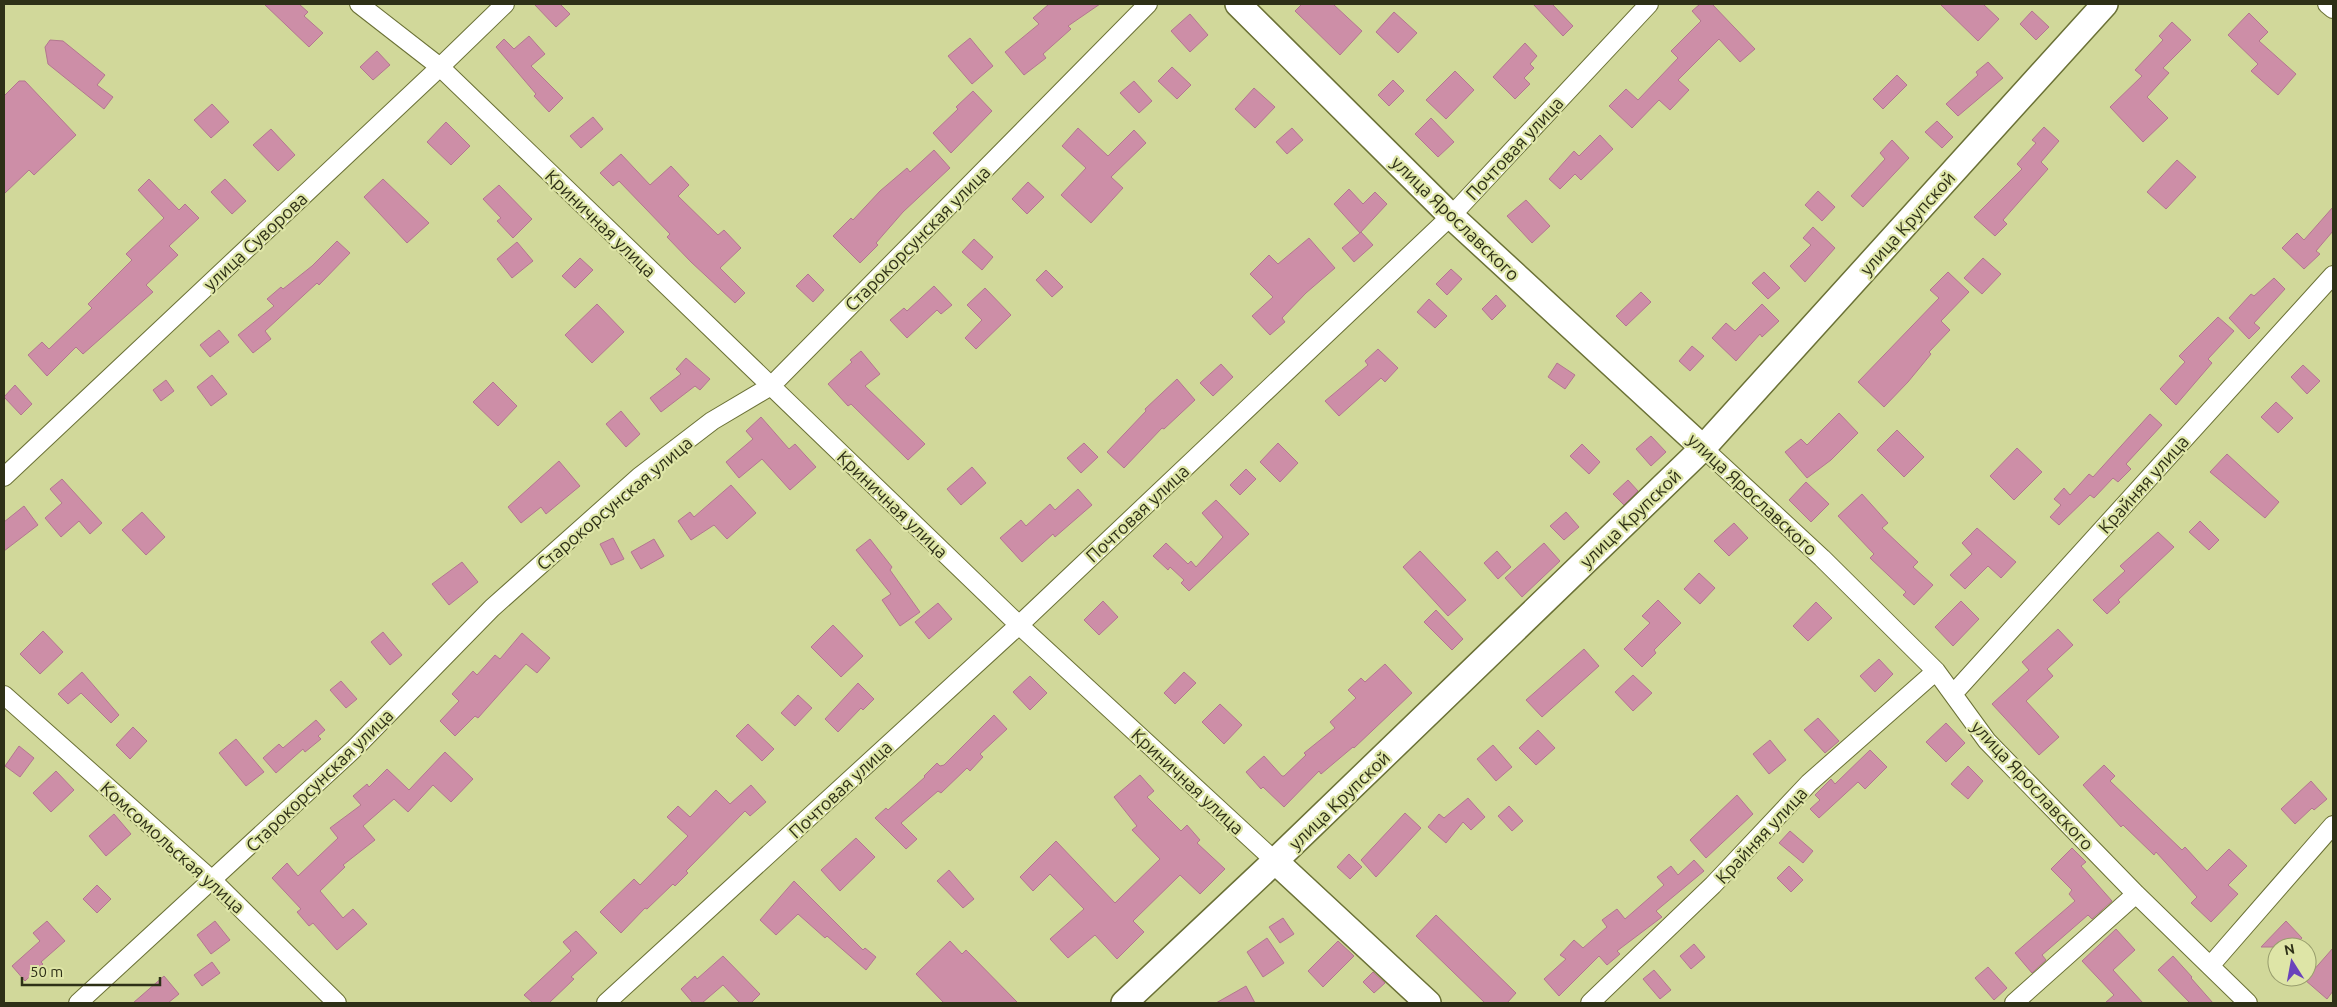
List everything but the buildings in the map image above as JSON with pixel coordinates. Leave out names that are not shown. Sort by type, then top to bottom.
[{"type":"street","name":"Криничная улица","points":[[359,4],[440,67],[1019,625],[1428,1003]]},
{"type":"street","name":"улица Суворова","points":[[4,477],[440,67],[504,4]]},
{"type":"street","name":"Старокорсунская улица","points":[[78,1003],[355,748],[492,608],[624,490],[712,421],[771,386],[1148,4]]},
{"type":"street","name":"улица Ярославского","points":[[1238,4],[1451,216],[1822,558],[1936,671],[1987,741],[2136,894],[2248,1003]]},
{"type":"street","name":"Почтовая улица","points":[[606,1003],[1019,625],[1451,216],[1649,4]]},
{"type":"street","name":"улица Крупской","points":[[1124,1003],[1276,861],[1703,448],[2106,4]]},
{"type":"street","points":[[2327,4],[2333,9]]},
{"type":"street","name":"Крайняя улица","points":[[1954,694],[2333,275]]},
{"type":"street","name":"Крайняя улица","points":[[1590,1003],[1713,886],[1809,783],[1936,671]]},
{"type":"street","name":"Комсомольская улица","points":[[4,694],[212,880],[337,1003]]},
{"type":"street","points":[[2210,966],[2333,825]]},
{"type":"street","points":[[2014,1003],[2136,894]]}]
